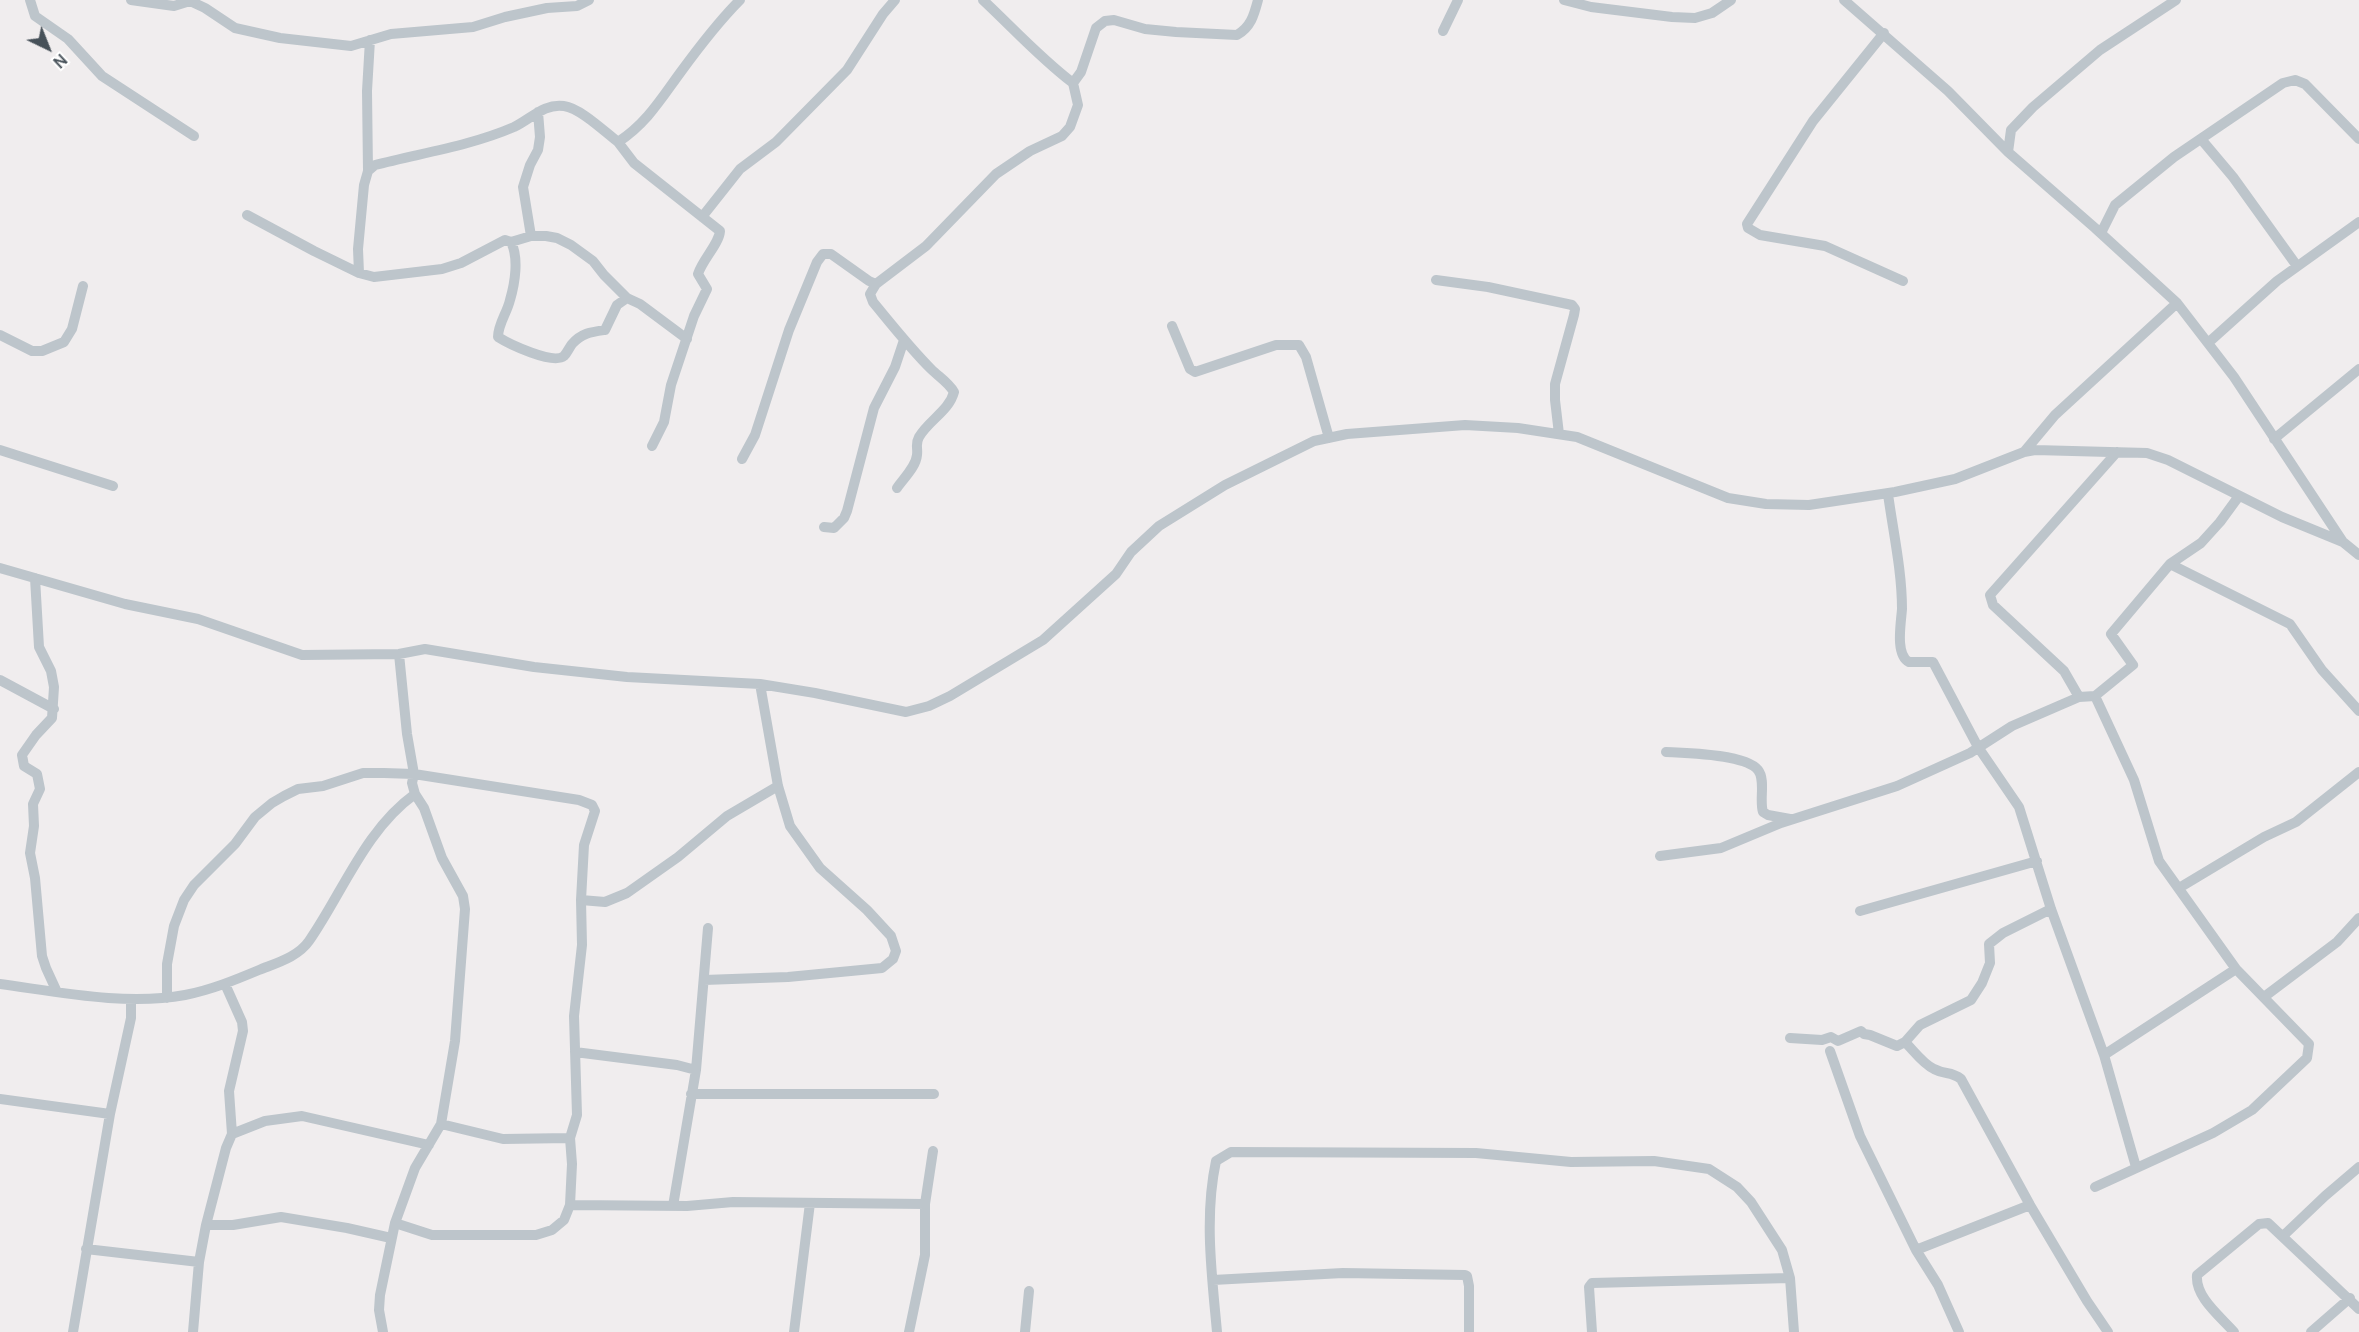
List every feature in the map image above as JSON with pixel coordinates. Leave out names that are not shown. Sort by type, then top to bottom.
[{"type":"street","points":[[30,0],[35,16],[68,39],[102,76],[194,136]]},
{"type":"street","points":[[131,0],[174,6],[190,1],[235,28],[280,38],[351,46],[391,34],[473,27],[505,16],[547,8],[577,6],[589,0]]},
{"type":"street","points":[[618,142],[638,128],[651,114],[696,51],[740,0]]},
{"type":"street","points":[[702,217],[740,169],[776,142],[847,70],[883,14],[895,0]]},
{"type":"street","points":[[897,488],[914,463],[919,437],[952,400],[954,392],[950,385],[933,372],[904,340],[873,302],[870,294],[876,284],[926,246],[996,174],[1030,151],[1062,136],[1070,127],[1078,105],[1073,83],[1047,63],[1019,33],[982,0]]},
{"type":"street","points":[[1073,83],[1081,72],[1096,28],[1105,21],[1114,20],[1145,29],[1237,35],[1246,30],[1258,0]]},
{"type":"street","points":[[1443,31],[1458,0]]},
{"type":"street","points":[[1564,0],[1591,7],[1695,18],[1712,13],[1731,0]]},
{"type":"street","points":[[1844,0],[1948,91],[2008,152],[2177,303],[2208,343],[2343,542],[2359,555]]},
{"type":"street","points":[[2008,152],[2011,130],[2033,107],[2100,50],[2176,0]]},
{"type":"street","points":[[1884,33],[1814,121],[1747,224],[1748,228],[1760,235],[1825,246],[1903,281]]},
{"type":"street","points":[[359,273],[358,249],[364,185],[368,171],[367,91],[370,40]]},
{"type":"street","points":[[2101,233],[2115,205],[2175,157],[2283,83],[2295,80],[2305,84],[2359,139]]},
{"type":"street","points":[[368,171],[375,165],[483,138],[514,126],[546,108],[567,106],[576,110],[618,142],[634,163],[715,226],[720,231],[720,235],[706,255],[698,273],[707,290],[694,316],[671,385],[666,416],[652,446]]},
{"type":"street","points":[[531,236],[523,187],[538,150],[540,137],[538,112]]},
{"type":"street","points":[[2201,139],[2233,177],[2297,266]]},
{"type":"street","points":[[247,215],[359,273],[374,277],[442,269],[461,263],[505,240],[511,242],[531,236],[557,238],[583,252],[627,297],[687,339]]},
{"type":"street","points":[[2208,343],[2297,266],[2359,222]]},
{"type":"street","points":[[511,242],[516,255],[514,282],[510,300],[498,329],[498,337],[506,342],[546,357],[558,359],[565,355],[579,337],[589,331],[605,330],[617,305],[627,297]]},
{"type":"street","points":[[742,459],[755,435],[789,330],[817,262],[823,254],[837,257],[876,284]]},
{"type":"street","points":[[1436,280],[1488,287],[1572,305],[1575,309],[1574,315],[1555,384],[1560,434]]},
{"type":"street","points":[[0,335],[32,351],[42,351],[64,342],[72,329],[83,286]]},
{"type":"street","points":[[2024,452],[2055,415],[2177,303]]},
{"type":"street","points":[[1172,326],[1190,369],[1195,372],[1276,345],[1299,345],[1306,357],[1329,438]]},
{"type":"street","points":[[824,527],[834,528],[848,512],[874,408],[895,367],[904,340]]},
{"type":"street","points":[[2274,439],[2359,369]]},
{"type":"street","points":[[0,568],[125,604],[198,619],[302,655],[399,654],[425,649],[534,667],[627,677],[760,684],[906,712],[929,706],[950,696],[1042,640],[1116,574],[1131,552],[1159,526],[1225,485],[1314,441],[1347,434],[1465,425],[1518,428],[1560,434],[1577,437],[1728,498],[1766,504],[1809,505],[1888,494],[1955,479],[2024,452],[2147,453],[2168,460],[2321,535],[2343,542]]},
{"type":"street","points":[[0,450],[113,486]]},
{"type":"street","points":[[2079,697],[2064,671],[2009,622],[1991,602],[1990,595],[2117,452]]},
{"type":"street","points":[[1888,494],[1902,597],[1903,656],[1909,662],[1933,662],[1978,747],[2019,807],[2051,909],[2104,1054],[2136,1167]]},
{"type":"street","points":[[1660,856],[1720,848],[1793,819],[1897,786],[1970,753],[2012,726],[2079,697],[2095,696],[2133,665],[2111,634],[2170,564],[2200,543],[2240,496]]},
{"type":"street","points":[[2170,564],[2290,624],[2322,670],[2359,711]]},
{"type":"street","points":[[35,578],[39,647],[54,679],[54,709],[52,718],[22,755],[22,761],[24,766],[37,774],[39,778],[40,789],[33,804],[34,826],[30,853],[35,878],[42,956],[57,992]]},
{"type":"street","points":[[383,1332],[379,1310],[380,1295],[395,1223],[415,1168],[441,1124],[455,1041],[465,909],[463,896],[442,858],[424,808],[415,794],[412,783],[414,774],[406,734],[399,654]]},
{"type":"street","points":[[0,680],[54,709]]},
{"type":"street","points":[[704,980],[788,977],[882,968],[893,959],[896,951],[886,928],[834,882],[797,838],[790,826],[778,786],[760,684]]},
{"type":"street","points":[[2095,696],[2133,780],[2159,861],[2236,969],[2309,1044],[2307,1058],[2252,1110],[2213,1133],[2095,1187]]},
{"type":"street","points":[[1665,752],[1727,757],[1752,766],[1758,770],[1761,779],[1763,812],[1793,819]]},
{"type":"street","points":[[2179,888],[2264,837],[2296,822],[2359,772]]},
{"type":"street","points":[[167,998],[167,964],[174,926],[184,900],[194,885],[235,844],[255,818],[272,803],[298,789],[323,786],[363,773],[414,774],[579,800],[592,805],[595,812],[584,845],[580,900],[582,945],[574,1016],[577,1114],[570,1138],[572,1164],[570,1205],[564,1220],[552,1230],[536,1235],[432,1235],[395,1223]]},
{"type":"street","points":[[580,900],[605,902],[627,893],[678,858],[727,816],[778,786]]},
{"type":"street","points":[[0,984],[131,999],[167,998],[225,984],[288,959],[307,944],[372,839],[404,802],[415,794]]},
{"type":"street","points":[[1860,911],[2037,861]]},
{"type":"street","points":[[1790,1038],[1822,1040],[1831,1037],[1838,1041],[1861,1031],[1897,1046],[1905,1042],[1920,1025],[1971,1000],[1982,983],[1990,963],[1989,944],[2003,933],[2051,909]]},
{"type":"street","points":[[2264,997],[2337,942],[2359,918]]},
{"type":"street","points":[[673,1206],[696,1070],[708,928]]},
{"type":"street","points":[[2104,1054],[2236,969]]},
{"type":"street","points":[[193,1332],[199,1262],[206,1225],[226,1148],[232,1134],[229,1091],[243,1026],[225,984]]},
{"type":"street","points":[[73,1332],[110,1114],[131,1018],[131,999]]},
{"type":"street","points":[[1905,1042],[1932,1068],[1954,1073],[1961,1079],[2030,1205],[2087,1301],[2109,1332]]},
{"type":"street","points":[[1830,1051],[1860,1136],[1916,1250],[1938,1285],[1959,1332]]},
{"type":"street","points":[[575,1053],[678,1065],[696,1070]]},
{"type":"street","points":[[691,1094],[934,1094]]},
{"type":"street","points":[[0,1100],[110,1114]]},
{"type":"street","points":[[232,1134],[265,1121],[302,1116],[429,1145]]},
{"type":"street","points":[[441,1124],[504,1139],[570,1138]]},
{"type":"street","points":[[909,1332],[925,1255],[925,1204],[933,1151]]},
{"type":"street","points":[[1217,1332],[1210,1219],[1212,1183],[1216,1161],[1232,1152],[1476,1153],[1572,1162],[1654,1161],[1709,1169],[1737,1187],[1751,1202],[1782,1250],[1790,1278],[1794,1332]]},
{"type":"street","points":[[2283,1236],[2325,1196],[2358,1170]]},
{"type":"street","points":[[570,1205],[673,1206],[733,1202],[925,1204]]},
{"type":"street","points":[[794,1332],[810,1203]]},
{"type":"street","points":[[1916,1250],[2030,1205]]},
{"type":"street","points":[[206,1225],[233,1225],[281,1217],[391,1238]]},
{"type":"street","points":[[2234,1332],[2202,1295],[2196,1284],[2197,1275],[2259,1224],[2268,1223],[2350,1298],[2359,1309]]},
{"type":"street","points":[[86,1249],[199,1262]]},
{"type":"street","points":[[1213,1280],[1343,1273],[1465,1275],[1469,1286],[1469,1332]]},
{"type":"street","points":[[1592,1332],[1589,1287],[1592,1283],[1790,1278]]},
{"type":"street","points":[[1025,1332],[1029,1291]]},
{"type":"street","points":[[2311,1332],[2350,1298]]}]
